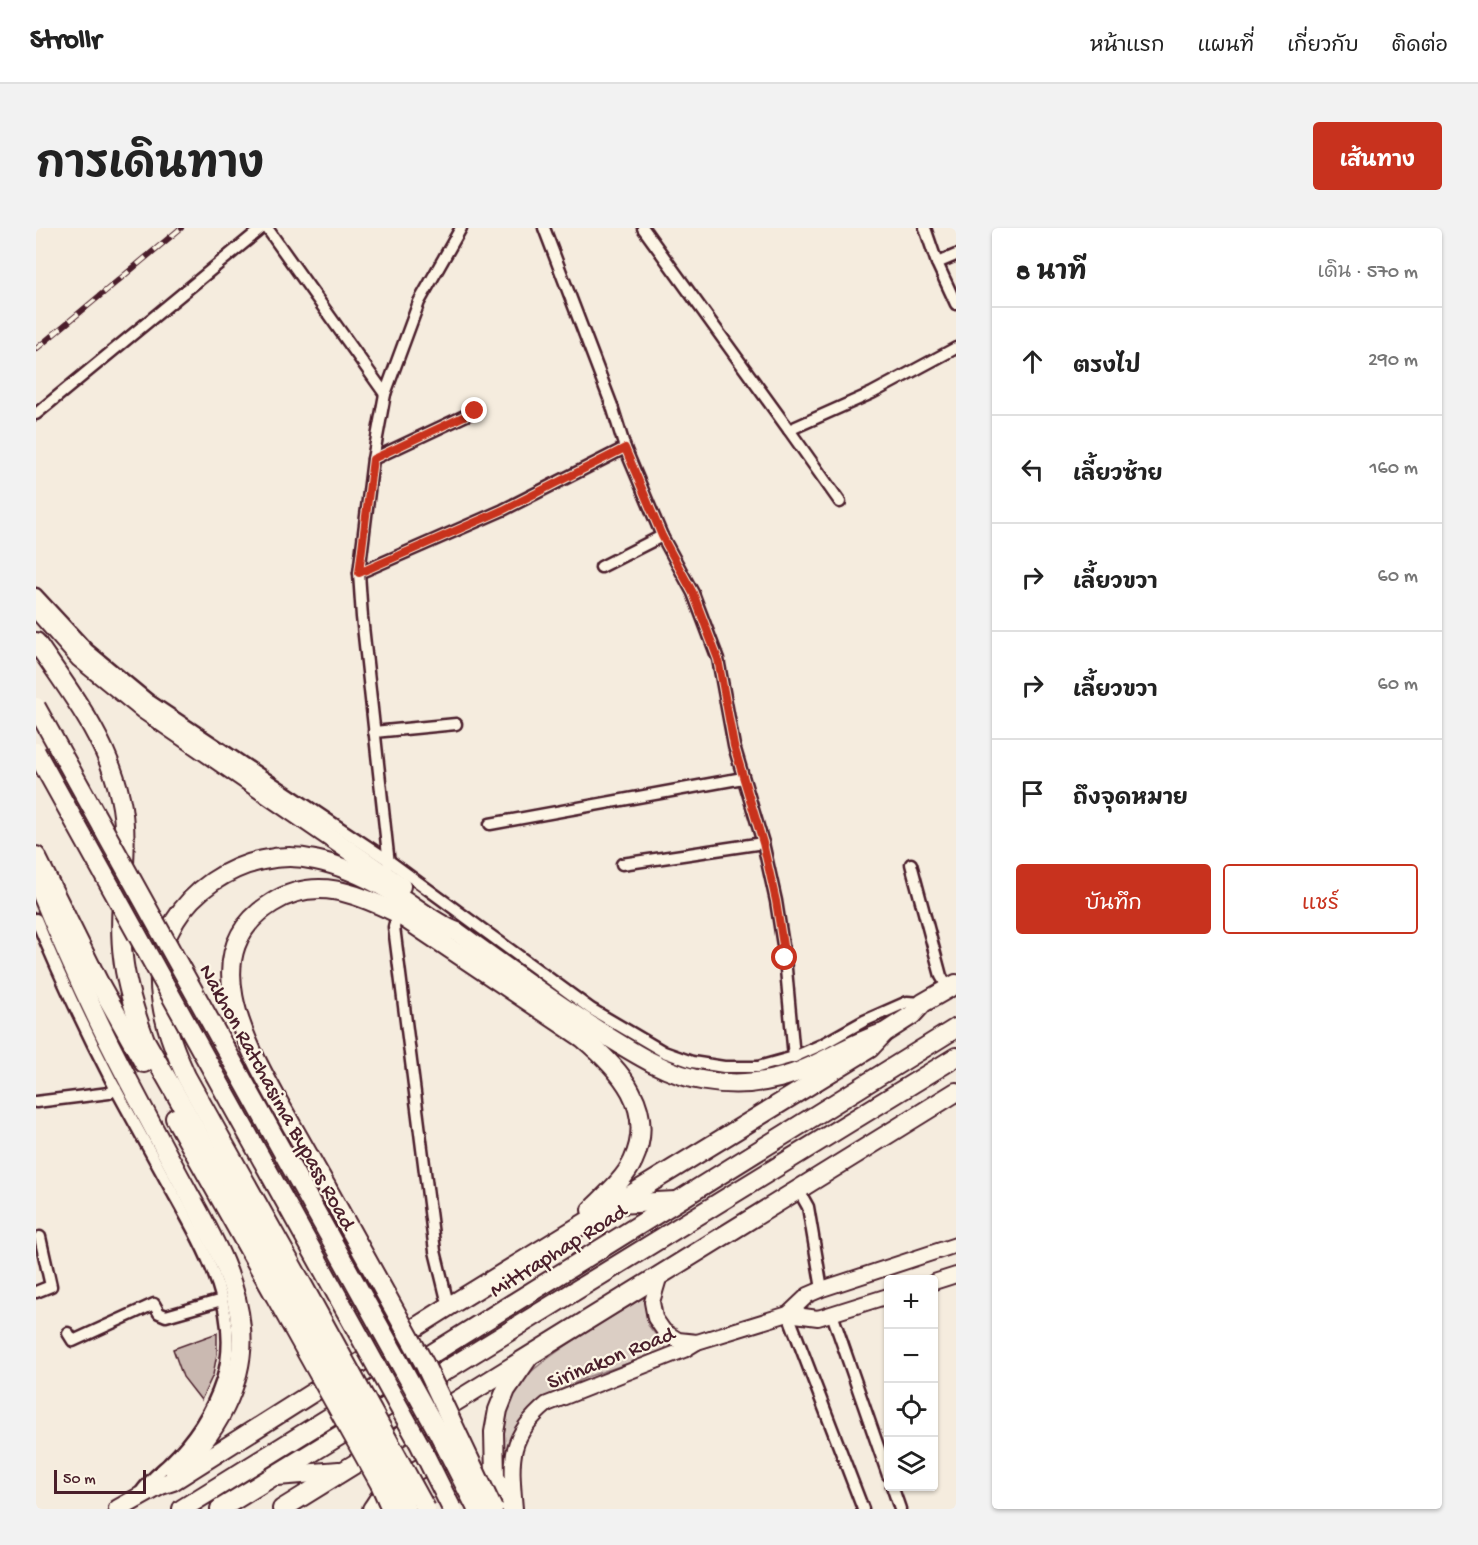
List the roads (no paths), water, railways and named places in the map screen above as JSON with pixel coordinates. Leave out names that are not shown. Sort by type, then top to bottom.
[{"type":"highway","points":[[40,614],[80,658],[143,709],[450,920],[457,932]]},
{"type":"highway","points":[[36,642],[86,715],[100,740],[113,770],[121,799],[122,956],[134,1010],[145,1040],[287,1287],[392,1477],[406,1509]]},
{"type":"highway","name":"Nakhon Ratchasima Bypass Road","points":[[36,707],[439,1434],[477,1509]]},
{"type":"highway","name":"Nakhon Ratchasima Bypass Road","points":[[36,752],[420,1445],[452,1509]]},
{"type":"highway","points":[[36,856],[98,981],[426,1509]]},
{"type":"highway","points":[[391,1509],[172,1043],[163,1010],[160,971],[163,948],[173,924],[190,901],[208,884],[252,862],[285,857],[313,859],[342,867],[387,889],[445,927],[457,932],[572,1014],[626,1048],[672,1071],[705,1081],[744,1084],[780,1078],[817,1064],[867,1038],[884,1033]]},
{"type":"highway","points":[[36,880],[65,950],[124,1072],[214,1241],[227,1269],[236,1299],[242,1329],[241,1355],[236,1381],[221,1413],[202,1443],[169,1474],[161,1485]]},
{"type":"highway","points":[[493,1509],[424,1363],[245,1038],[235,1008],[231,983],[232,960],[249,922],[264,908],[283,896],[309,889],[339,890],[369,899],[397,913],[583,1038],[606,1058],[622,1075],[634,1095],[640,1118],[639,1139],[633,1160],[619,1183],[587,1214],[579,1226]]},
{"type":"highway","points":[[118,1509],[161,1485],[173,1481],[451,1305],[870,1048],[884,1033],[912,1015],[923,1003],[952,986]]},
{"type":"highway","name":"Mittraphap Road","points":[[182,1509],[956,1028]]},
{"type":"highway","name":"Mittraphap Road","points":[[220,1509],[956,1057]]},
{"type":"highway","points":[[282,1509],[956,1092]]},
{"type":"highway","points":[[615,1204],[679,1201]]},
{"type":"highway","points":[[514,1509],[495,1477],[494,1432],[498,1410],[506,1390],[530,1354]]},
{"type":"highway","points":[[372,1509],[382,1495],[400,1480],[421,1468],[444,1460],[460,1459],[495,1477]]},
{"type":"highway","points":[[273,1476],[344,1471]]},
{"type":"street","points":[[36,414],[262,228]]},
{"type":"street","points":[[267,228],[385,394]]},
{"type":"street","points":[[388,863],[359,573],[373,459],[385,394],[419,302],[461,228]]},
{"type":"street","points":[[544,228],[612,406],[625,448],[662,536],[693,593],[718,659],[732,735],[763,843],[776,901],[785,958],[794,1057]]},
{"type":"street","points":[[643,228],[840,502]]},
{"type":"street","points":[[925,228],[956,304]]},
{"type":"street","points":[[938,263],[956,255]]},
{"type":"street","points":[[789,430],[872,393],[956,348]]},
{"type":"street","points":[[373,459],[475,411]]},
{"type":"street","points":[[359,573],[503,510],[625,448]]},
{"type":"street","points":[[600,567],[662,536]]},
{"type":"street","points":[[36,594],[87,649],[150,701],[388,863],[591,1009],[664,1052],[692,1062],[724,1067],[758,1067],[794,1057],[907,1002],[923,1003]]},
{"type":"street","points":[[374,732],[456,724]]},
{"type":"street","points":[[490,824],[743,778]]},
{"type":"street","points":[[622,864],[763,843]]},
{"type":"street","points":[[911,864],[941,976],[952,986]]},
{"type":"street","points":[[36,919],[76,1011],[198,1238],[222,1300],[227,1329],[227,1355],[221,1381],[209,1408],[191,1438],[169,1463],[148,1481],[136,1498]]},
{"type":"street","points":[[394,924],[435,1251],[446,1296],[451,1305]]},
{"type":"street","points":[[36,1102],[109,1093],[116,1089]]},
{"type":"street","points":[[799,1191],[808,1207],[822,1288]]},
{"type":"street","points":[[36,1293],[51,1286],[40,1237]]},
{"type":"street","name":"Sirinakon Road","points":[[788,1314],[808,1295],[822,1288],[956,1245]]},
{"type":"street","name":"Sirinakon Road","points":[[660,1275],[651,1302],[655,1318],[664,1331],[678,1340],[697,1342]]},
{"type":"street","points":[[938,1280],[956,1275]]},
{"type":"street","name":"Sirinakon Road","points":[[514,1509],[512,1467],[518,1437],[531,1417],[547,1404],[684,1350],[697,1342],[788,1314],[818,1318],[884,1297]]},
{"type":"street","points":[[68,1333],[73,1341],[153,1304],[159,1312],[166,1316],[222,1300]]},
{"type":"street","points":[[788,1314],[863,1509]]},
{"type":"street","points":[[832,1314],[884,1464]]},
{"type":"street","points":[[894,1491],[900,1509]]},
{"type":"railway","points":[[36,349],[181,228]]}]
